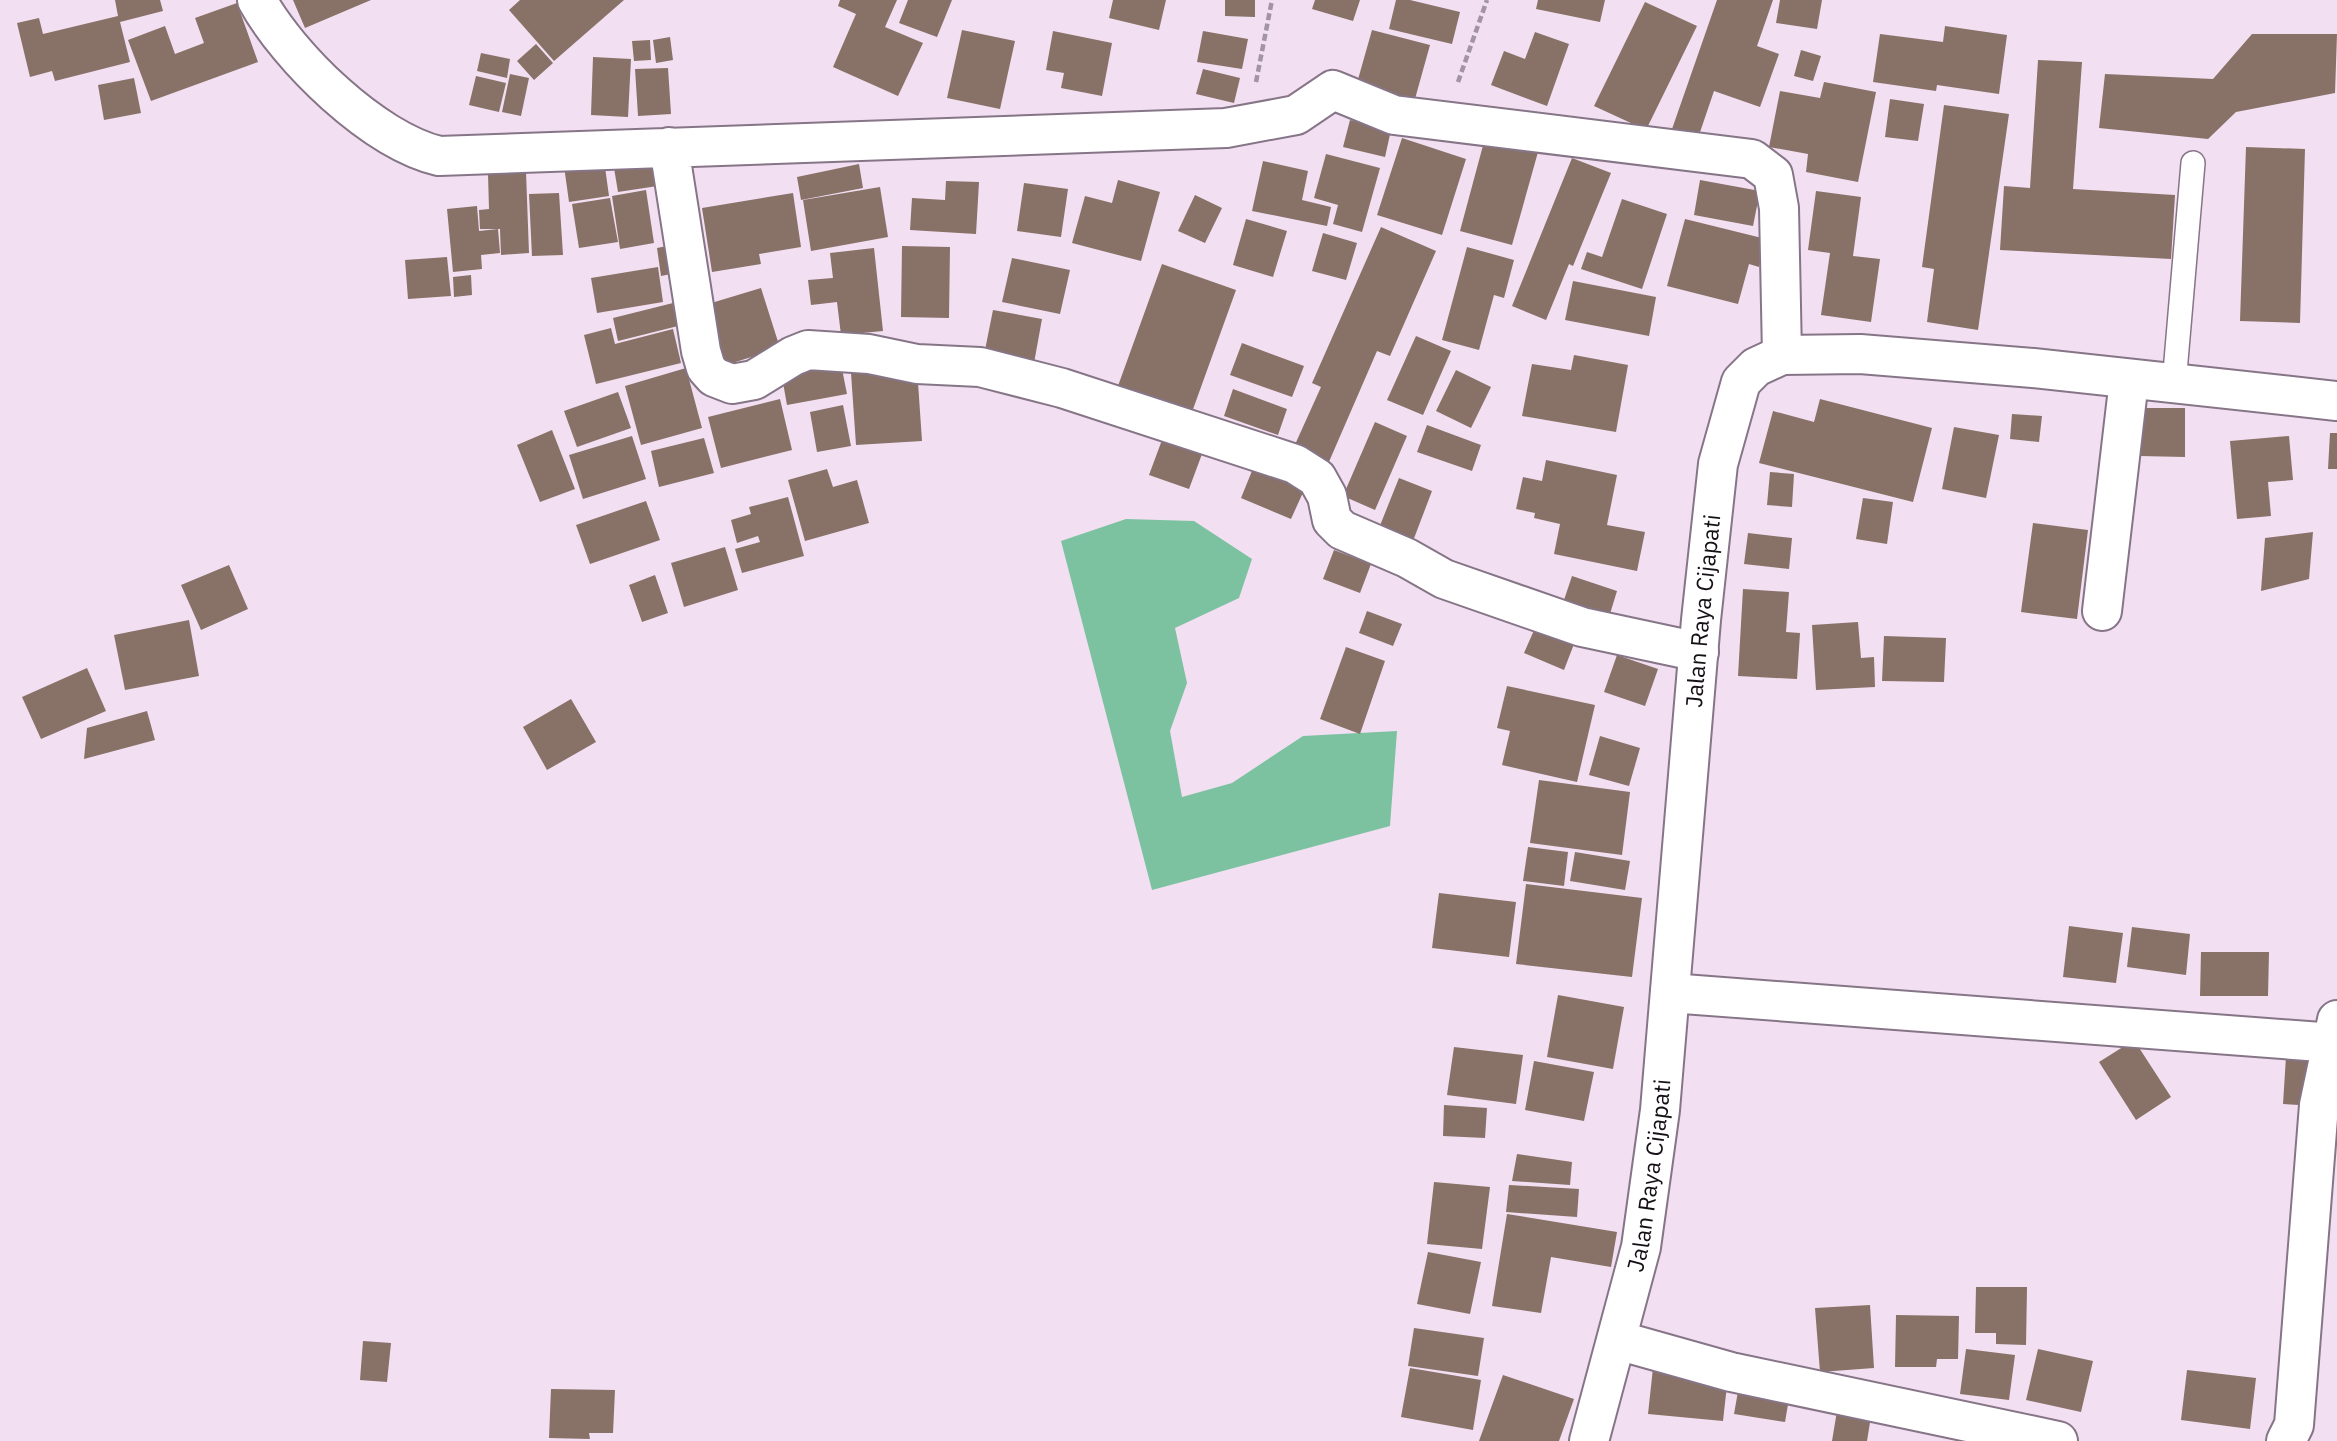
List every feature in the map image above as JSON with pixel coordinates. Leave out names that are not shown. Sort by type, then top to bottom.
[{"type":"street","points":[[257,0],[287,47],[348,104],[423,152],[439,156],[1248,125],[1296,115],[1333,90],[1394,115],[1752,159],[1765,166],[1773,175],[1779,208],[1782,355]]},
{"type":"street","points":[[669,147],[701,351],[706,368],[714,377],[732,384],[754,380],[793,356],[808,351],[869,354],[917,364],[980,367],[1062,388],[1295,464],[1317,478],[1327,496],[1332,520],[1342,530],[1407,558],[1444,579],[1582,627],[1699,652]]},
{"type":"street","name":"Jalan Raya Cijapati","points":[[1589,1441],[1641,1247],[1660,1110],[1699,652],[1718,464],[1732,406],[1741,382],[1766,361],[1782,355],[1860,354],[2337,401]]},
{"type":"street","points":[[2102,611],[2129,380]]},
{"type":"street","points":[[1670,993],[2335,1032],[2319,1105],[2294,1425],[2286,1441]]},
{"type":"street","points":[[1617,1340],[1731,1372],[2057,1441]]},
{"type":"lane","points":[[2174,384],[2193,163]]},
{"type":"path","points":[[1248,125],[1272,0]]},
{"type":"path","points":[[1444,121],[1487,0]]},
{"type":"green space","points":[[1126,519],[1194,521],[1252,559],[1239,598],[1175,628],[1187,683],[1170,731],[1182,797],[1232,783],[1303,736],[1397,731],[1390,826],[1152,890],[1061,541]]},
{"type":"building","points":[[115,0],[160,0],[163,11],[120,22],[130,62],[55,81],[52,71],[30,77],[17,23],[39,18],[43,34],[118,16]]},
{"type":"building","points":[[293,0],[371,0],[305,28]]},
{"type":"building","points":[[520,0],[624,0],[554,61],[509,10]]},
{"type":"building","points":[[840,0],[897,0],[885,27],[923,43],[898,96],[833,67],[856,14],[838,6]]},
{"type":"building","points":[[908,0],[952,0],[937,37],[899,23]]},
{"type":"building","points":[[1113,0],[1166,0],[1159,30],[1109,18]]},
{"type":"building","points":[[1225,0],[1255,0],[1255,17],[1225,16]]},
{"type":"building","points":[[1315,0],[1360,0],[1353,21],[1312,9]]},
{"type":"building","points":[[1396,0],[1410,0],[1460,12],[1452,44],[1389,29]]},
{"type":"building","points":[[1538,0],[1605,0],[1600,22],[1536,9]]},
{"type":"building","points":[[1717,0],[1773,0],[1757,46],[1779,54],[1760,107],[1714,91],[1698,138],[1672,129]]},
{"type":"building","points":[[1780,0],[1822,0],[1817,29],[1776,23]]},
{"type":"building","points":[[1645,2],[1697,26],[1646,130],[1594,106]]},
{"type":"building","points":[[237,3],[258,62],[151,101],[128,40],[165,26],[175,54],[204,43],[195,18]]},
{"type":"building","points":[[1945,26],[2007,35],[1999,94],[1937,85],[1936,91],[1873,82],[1880,34],[1943,42]]},
{"type":"building","points":[[962,30],[1015,41],[1000,109],[947,98]]},
{"type":"building","points":[[1372,30],[1430,45],[1413,106],[1355,90]]},
{"type":"building","points":[[1053,31],[1112,43],[1102,96],[1061,88],[1064,73],[1046,70]]},
{"type":"building","points":[[1203,31],[1248,39],[1242,69],[1197,62]]},
{"type":"building","points":[[1535,32],[1569,44],[1547,106],[1491,85],[1504,51],[1525,59]]},
{"type":"building","points":[[2252,34],[2337,34],[2335,93],[2236,112],[2208,139],[2099,128],[2105,74],[2213,79]]},
{"type":"building","points":[[670,37],[673,60],[656,63],[653,40]]},
{"type":"building","points":[[650,40],[651,60],[634,61],[632,41]]},
{"type":"building","points":[[536,44],[553,63],[534,80],[517,61]]},
{"type":"building","points":[[1801,50],[1821,56],[1813,81],[1794,76]]},
{"type":"building","points":[[481,53],[510,59],[507,78],[477,71]]},
{"type":"building","points":[[593,57],[631,59],[628,117],[591,115]]},
{"type":"building","points":[[2038,60],[2082,62],[2073,189],[2175,195],[2171,259],[2000,250],[2004,186],[2030,188]]},
{"type":"building","points":[[668,68],[671,114],[638,116],[635,69]]},
{"type":"building","points":[[1203,69],[1240,78],[1234,103],[1196,94]]},
{"type":"building","points":[[510,74],[529,78],[521,116],[502,112]]},
{"type":"building","points":[[476,76],[506,83],[499,112],[469,105]]},
{"type":"building","points":[[134,78],[141,113],[104,120],[98,85]]},
{"type":"building","points":[[1824,82],[1876,92],[1858,182],[1806,172],[1808,154],[1769,147],[1780,91],[1820,98]]},
{"type":"building","points":[[1890,99],[1924,104],[1918,141],[1885,137]]},
{"type":"building","points":[[1944,105],[2009,114],[1978,330],[1927,322],[1934,269],[1922,267]]},
{"type":"building","points":[[1350,120],[1391,130],[1385,157],[1343,147]]},
{"type":"building","points":[[1402,138],[1466,159],[1442,235],[1377,215]]},
{"type":"building","points":[[1485,138],[1538,152],[1512,245],[1460,231]]},
{"type":"building","points":[[2246,147],[2305,149],[2300,323],[2240,321]]},
{"type":"building","points":[[1326,154],[1380,168],[1362,232],[1333,224],[1338,205],[1314,198]]},
{"type":"building","points":[[659,155],[664,185],[618,192],[613,162]]},
{"type":"building","points":[[1572,158],[1611,173],[1573,266],[1569,264],[1546,320],[1512,306]]},
{"type":"building","points":[[604,160],[609,196],[569,202],[564,166]]},
{"type":"building","points":[[1263,161],[1308,171],[1302,200],[1331,207],[1327,226],[1252,211]]},
{"type":"building","points":[[859,164],[863,188],[801,200],[797,177]]},
{"type":"building","points":[[526,172],[529,253],[501,255],[500,229],[480,229],[479,210],[489,209],[488,174]]},
{"type":"building","points":[[1118,180],[1160,192],[1141,261],[1072,243],[1085,196],[1112,203]]},
{"type":"building","points":[[1700,180],[1760,191],[1753,226],[1694,215]]},
{"type":"building","points":[[946,181],[979,182],[976,234],[910,230],[912,198],[945,200]]},
{"type":"building","points":[[1024,183],[1068,189],[1061,237],[1017,231]]},
{"type":"building","points":[[880,187],[888,237],[811,251],[803,200]]},
{"type":"building","points":[[646,190],[654,243],[620,249],[612,196]]},
{"type":"building","points":[[1816,191],[1861,197],[1853,256],[1880,259],[1871,322],[1821,315],[1830,253],[1808,250]]},
{"type":"building","points":[[559,193],[563,255],[532,256],[529,194]]},
{"type":"building","points":[[793,193],[801,247],[759,254],[761,264],[712,272],[702,208]]},
{"type":"building","points":[[1195,195],[1222,208],[1205,243],[1178,231]]},
{"type":"building","points":[[610,198],[618,242],[579,248],[572,204]]},
{"type":"building","points":[[1622,199],[1667,214],[1642,289],[1581,269],[1587,252],[1602,257]]},
{"type":"building","points":[[477,206],[479,231],[498,229],[500,253],[481,255],[482,269],[453,272],[447,209]]},
{"type":"building","points":[[1246,219],[1287,231],[1273,277],[1233,265]]},
{"type":"building","points":[[1685,219],[1766,239],[1759,267],[1749,264],[1738,304],[1667,286]]},
{"type":"building","points":[[1381,227],[1436,251],[1390,356],[1377,351],[1328,464],[1293,449],[1321,387],[1312,383]]},
{"type":"building","points":[[1323,233],[1357,243],[1346,280],[1312,271]]},
{"type":"building","points":[[672,245],[676,273],[661,276],[657,248]]},
{"type":"building","points":[[902,246],[950,247],[949,318],[901,317]]},
{"type":"building","points":[[1467,247],[1514,260],[1504,298],[1494,295],[1479,350],[1442,340]]},
{"type":"building","points":[[874,248],[883,331],[841,335],[837,302],[811,305],[808,280],[833,278],[830,253]]},
{"type":"building","points":[[447,257],[451,296],[408,299],[405,260]]},
{"type":"building","points":[[1012,258],[1070,270],[1060,314],[1002,302]]},
{"type":"building","points":[[1162,264],[1236,290],[1192,412],[1118,386]]},
{"type":"building","points":[[658,267],[663,302],[597,313],[591,278]]},
{"type":"building","points":[[471,275],[472,295],[454,297],[453,277]]},
{"type":"building","points":[[1573,281],[1656,297],[1649,336],[1565,320]]},
{"type":"building","points":[[761,288],[780,348],[726,365],[708,304]]},
{"type":"building","points":[[677,302],[682,325],[618,341],[613,318]]},
{"type":"building","points":[[993,310],[1042,319],[1034,363],[984,355]]},
{"type":"building","points":[[611,328],[615,344],[673,329],[681,363],[596,384],[584,335]]},
{"type":"building","points":[[1416,336],[1451,351],[1423,415],[1387,400]]},
{"type":"building","points":[[1242,343],[1304,366],[1292,397],[1230,375]]},
{"type":"building","points":[[1574,355],[1628,365],[1616,432],[1522,416],[1532,364],[1571,370]]},
{"type":"building","points":[[841,364],[847,394],[787,405],[782,377]]},
{"type":"building","points":[[686,368],[702,428],[641,445],[625,386]]},
{"type":"building","points":[[917,368],[922,441],[856,445],[851,373]]},
{"type":"building","points":[[1456,370],[1491,387],[1471,428],[1436,411]]},
{"type":"building","points":[[1233,389],[1287,409],[1278,435],[1224,416]]},
{"type":"building","points":[[618,392],[631,428],[577,447],[564,411]]},
{"type":"building","points":[[780,399],[792,450],[721,468],[708,417]]},
{"type":"building","points":[[1820,399],[1932,428],[1913,502],[1759,463],[1773,411],[1814,422]]},
{"type":"building","points":[[843,405],[851,446],[817,452],[810,412]]},
{"type":"building","points":[[2141,408],[2185,408],[2185,457],[2140,456]]},
{"type":"building","points":[[2012,414],[2042,416],[2039,442],[2010,439]]},
{"type":"building","points":[[1375,422],[1407,436],[1375,510],[1343,496]]},
{"type":"building","points":[[1427,425],[1481,445],[1472,471],[1417,452]]},
{"type":"building","points":[[1954,427],[1999,435],[1986,498],[1942,489]]},
{"type":"building","points":[[552,430],[575,489],[540,502],[517,445]]},
{"type":"building","points":[[2330,433],[2337,433],[2337,469],[2328,469]]},
{"type":"building","points":[[632,436],[646,479],[583,499],[569,455]]},
{"type":"building","points":[[2289,436],[2293,480],[2268,482],[2271,516],[2237,519],[2230,441]]},
{"type":"building","points":[[704,438],[714,473],[659,487],[651,451]]},
{"type":"building","points":[[1162,440],[1202,454],[1189,489],[1149,475]]},
{"type":"building","points":[[1546,460],[1617,475],[1607,525],[1645,532],[1637,571],[1554,554],[1560,524],[1534,518],[1535,513],[1516,509],[1523,477],[1542,481]]},
{"type":"building","points":[[1254,466],[1305,488],[1291,519],[1241,498]]},
{"type":"building","points":[[827,469],[833,487],[857,480],[869,523],[805,541],[788,480]]},
{"type":"building","points":[[1770,472],[1794,474],[1792,507],[1767,505]]},
{"type":"building","points":[[1399,478],[1432,491],[1413,541],[1379,528]]},
{"type":"building","points":[[788,497],[804,556],[742,573],[735,549],[760,542],[758,536],[737,543],[731,520],[751,514],[749,507]]},
{"type":"building","points":[[1863,498],[1893,502],[1887,544],[1856,539]]},
{"type":"building","points":[[646,501],[660,540],[590,564],[576,525]]},
{"type":"building","points":[[2033,523],[2088,530],[2077,619],[2021,612]]},
{"type":"building","points":[[2313,532],[2309,579],[2261,591],[2265,538]]},
{"type":"building","points":[[1748,533],[1792,538],[1789,569],[1744,564]]},
{"type":"building","points":[[725,547],[738,590],[684,607],[671,563]]},
{"type":"building","points":[[1334,550],[1371,564],[1360,593],[1323,579]]},
{"type":"building","points":[[229,565],[248,609],[201,630],[181,585]]},
{"type":"building","points":[[655,575],[668,613],[642,622],[629,585]]},
{"type":"building","points":[[1572,576],[1617,591],[1609,617],[1563,603]]},
{"type":"building","points":[[1743,589],[1789,592],[1786,632],[1800,633],[1797,679],[1738,676]]},
{"type":"building","points":[[1367,611],[1402,624],[1393,646],[1359,633]]},
{"type":"building","points":[[189,620],[199,676],[125,690],[114,635]]},
{"type":"building","points":[[1858,622],[1861,658],[1874,657],[1875,687],[1816,690],[1812,625]]},
{"type":"building","points":[[1535,628],[1574,644],[1564,670],[1524,653]]},
{"type":"building","points":[[1884,636],[1946,638],[1944,682],[1882,681]]},
{"type":"building","points":[[1346,647],[1385,661],[1360,734],[1320,719]]},
{"type":"building","points":[[1617,655],[1658,669],[1645,706],[1604,692]]},
{"type":"building","points":[[87,668],[106,711],[41,739],[22,697]]},
{"type":"building","points":[[1507,686],[1595,705],[1577,782],[1502,765],[1510,731],[1497,728]]},
{"type":"building","points":[[571,699],[596,742],[547,770],[523,727]]},
{"type":"building","points":[[147,711],[155,740],[84,759],[87,728]]},
{"type":"building","points":[[1600,736],[1640,748],[1629,786],[1589,775]]},
{"type":"building","points":[[1539,780],[1630,792],[1622,855],[1530,843]]},
{"type":"building","points":[[1528,847],[1568,852],[1564,886],[1523,881]]},
{"type":"building","points":[[1575,852],[1630,861],[1625,890],[1570,881]]},
{"type":"building","points":[[1526,884],[1642,898],[1632,977],[1516,964]]},
{"type":"building","points":[[1439,893],[1516,902],[1509,957],[1432,948]]},
{"type":"building","points":[[2069,926],[2123,933],[2116,983],[2063,977]]},
{"type":"building","points":[[2132,927],[2190,934],[2186,975],[2127,967]]},
{"type":"building","points":[[2201,952],[2269,952],[2268,996],[2200,996]]},
{"type":"building","points":[[1558,995],[1624,1007],[1613,1069],[1547,1057]]},
{"type":"building","points":[[2134,1040],[2171,1097],[2136,1120],[2099,1062]]},
{"type":"building","points":[[2287,1041],[2321,1042],[2317,1106],[2283,1104]]},
{"type":"building","points":[[1454,1047],[1523,1055],[1516,1104],[1447,1095]]},
{"type":"building","points":[[1534,1061],[1594,1072],[1584,1121],[1525,1110]]},
{"type":"building","points":[[1444,1105],[1487,1108],[1485,1138],[1443,1136]]},
{"type":"building","points":[[1517,1154],[1572,1162],[1570,1185],[1512,1181]]},
{"type":"building","points":[[1434,1182],[1490,1187],[1482,1249],[1427,1244]]},
{"type":"building","points":[[1509,1185],[1579,1189],[1577,1217],[1506,1212]]},
{"type":"building","points":[[1507,1214],[1617,1232],[1611,1267],[1551,1257],[1541,1313],[1492,1306]]},
{"type":"building","points":[[1428,1252],[1481,1262],[1470,1314],[1417,1304]]},
{"type":"building","points":[[1976,1287],[2027,1287],[2026,1345],[1996,1344],[1996,1333],[1975,1333]]},
{"type":"building","points":[[1870,1305],[1874,1368],[1820,1372],[1815,1308]]},
{"type":"building","points":[[1896,1315],[1959,1316],[1958,1359],[1937,1359],[1936,1367],[1895,1367]]},
{"type":"building","points":[[1414,1328],[1484,1338],[1478,1376],[1408,1366]]},
{"type":"building","points":[[363,1341],[391,1343],[387,1382],[360,1380]]},
{"type":"building","points":[[1966,1349],[2015,1355],[2009,1400],[1960,1394]]},
{"type":"building","points":[[2038,1349],[2093,1361],[2081,1412],[2026,1400]]},
{"type":"building","points":[[1410,1368],[1481,1380],[1473,1430],[1401,1417]]},
{"type":"building","points":[[1653,1368],[1728,1376],[1723,1421],[1648,1414]]},
{"type":"building","points":[[2187,1370],[2256,1378],[2250,1429],[2181,1420]]},
{"type":"building","points":[[1503,1375],[1574,1399],[1559,1441],[1479,1441]]},
{"type":"building","points":[[1740,1380],[1791,1387],[1785,1422],[1734,1414]]},
{"type":"building","points":[[551,1389],[615,1390],[613,1433],[589,1433],[590,1439],[549,1438]]},
{"type":"building","points":[[1838,1405],[1872,1410],[1867,1441],[1832,1441]]}]
